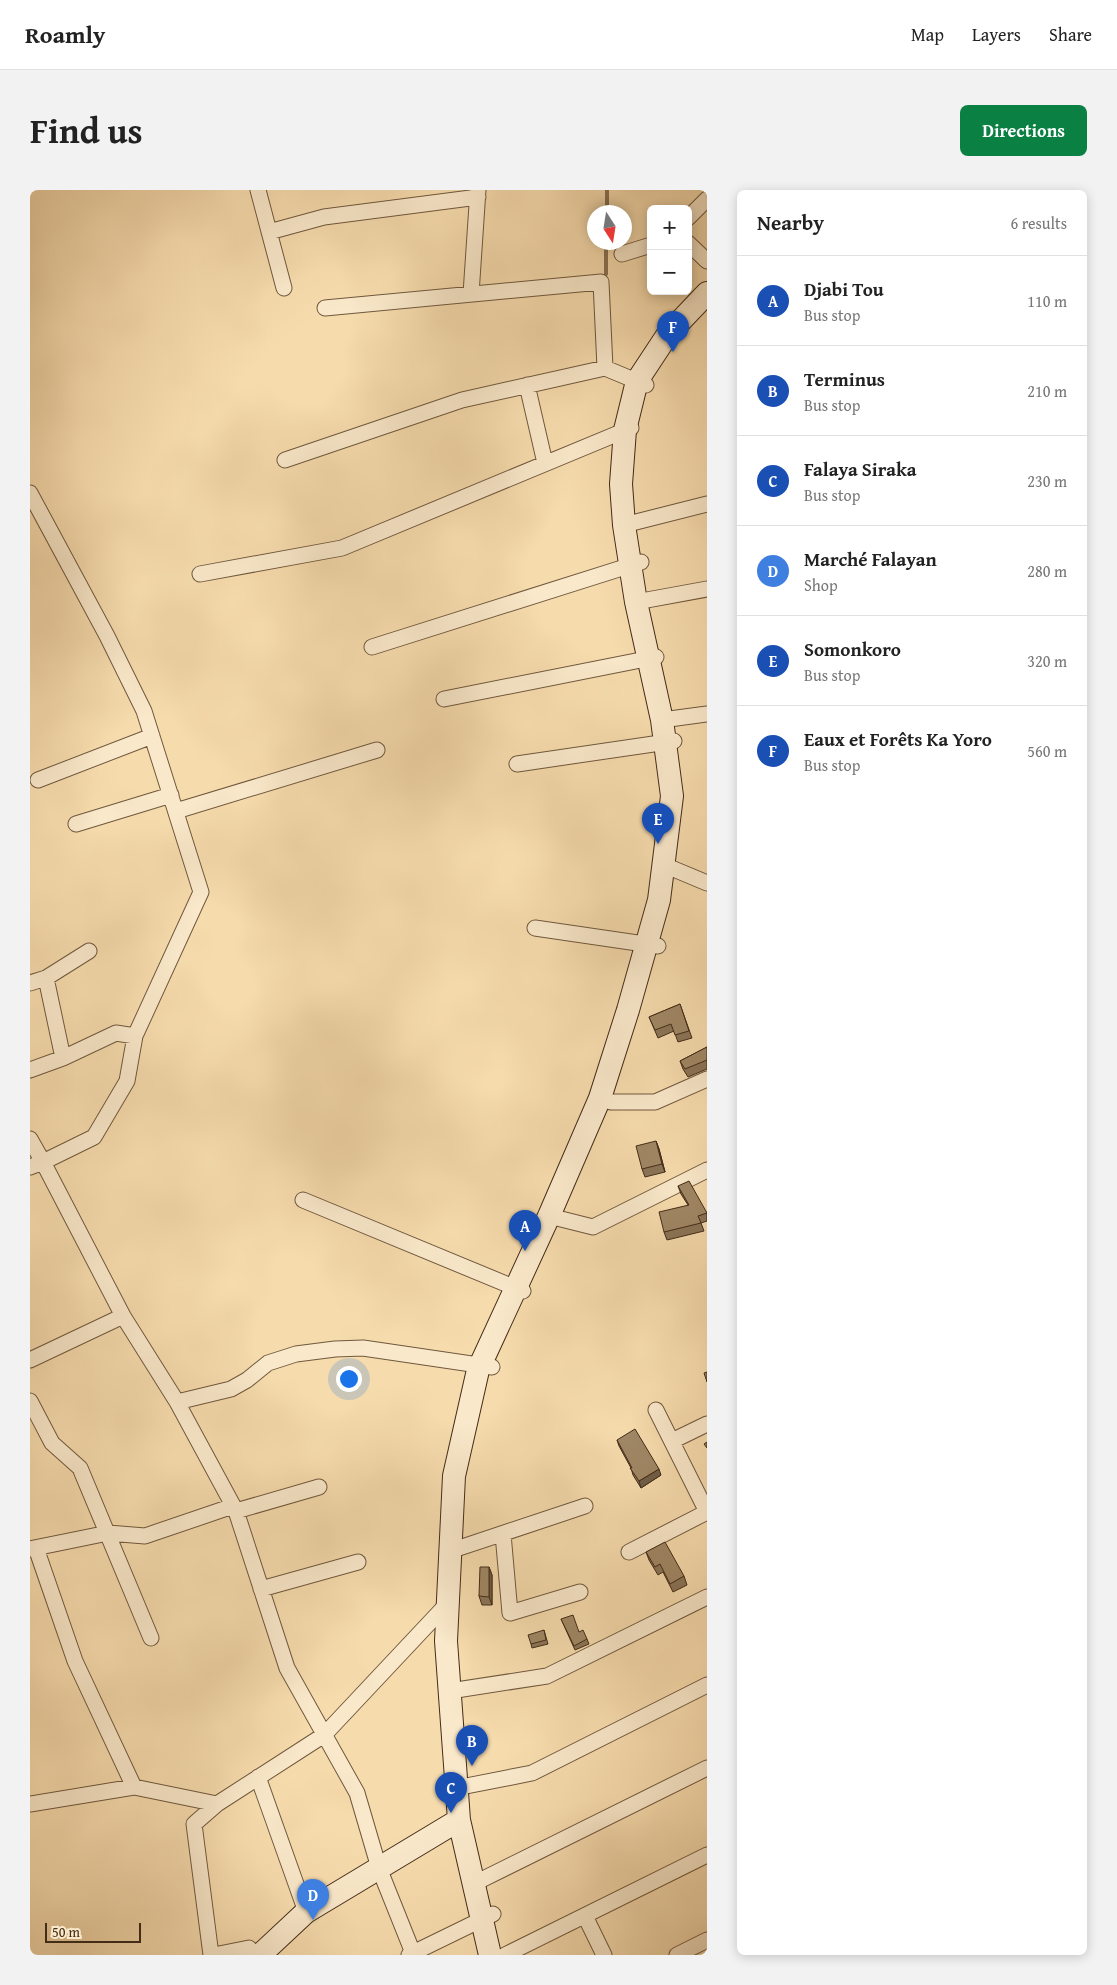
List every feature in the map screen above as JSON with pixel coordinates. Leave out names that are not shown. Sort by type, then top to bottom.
[{"type":"main road","points":[[455,1690],[458,1642],[454,1476],[486,1366],[605,1100],[652,945],[659,900],[669,867],[672,796],[668,731],[641,601],[630,524],[621,484],[631,428],[642,383],[668,334],[707,293]]},
{"type":"main road","points":[[642,383],[678,340],[707,310]]},
{"type":"main road","points":[[456,1549],[448,1603],[446,1641],[455,1690],[464,1817],[487,1917],[490,1955]]},
{"type":"main road","points":[[258,1955],[306,1912],[464,1817]]},
{"type":"main road","points":[[487,1917],[504,1955]]},
{"type":"street","points":[[258,190],[284,288]]},
{"type":"street","points":[[269,232],[324,217],[478,193],[471,294]]},
{"type":"street","points":[[692,214],[707,199]]},
{"type":"street","points":[[622,254],[647,246]]},
{"type":"street","points":[[692,247],[707,262]]},
{"type":"street","points":[[325,308],[601,282],[605,368]]},
{"type":"street","points":[[285,460],[462,400],[605,368],[642,383]]},
{"type":"street","points":[[527,385],[545,463]]},
{"type":"street","points":[[200,574],[342,548],[631,428]]},
{"type":"street","points":[[30,494],[111,644],[144,711],[201,892],[135,1036],[127,1081],[94,1137],[36,1165]]},
{"type":"street","points":[[630,524],[707,504]]},
{"type":"street","points":[[372,646],[636,564]]},
{"type":"street","points":[[641,601],[707,589]]},
{"type":"street","points":[[444,699],[653,657]]},
{"type":"street","points":[[518,764],[668,731],[707,714]]},
{"type":"street","points":[[38,780],[152,736]]},
{"type":"street","points":[[176,811],[377,750]]},
{"type":"street","points":[[76,824],[171,795]]},
{"type":"street","points":[[669,867],[707,883]]},
{"type":"street","points":[[535,928],[652,945]]},
{"type":"street","points":[[30,983],[46,978],[89,951]]},
{"type":"street","points":[[46,978],[63,1058]]},
{"type":"street","points":[[30,1070],[63,1058],[116,1033],[135,1036]]},
{"type":"street","points":[[605,1100],[655,1102],[707,1079]]},
{"type":"street","points":[[30,1139],[36,1165],[123,1316],[177,1402],[234,1508],[287,1668],[357,1793],[379,1868],[411,1954],[487,1917]]},
{"type":"street","points":[[554,1217],[593,1227],[707,1170]]},
{"type":"street","points":[[303,1200],[521,1290]]},
{"type":"street","points":[[30,1360],[123,1316]]},
{"type":"street","points":[[177,1402],[231,1389],[247,1380],[268,1363],[296,1354],[364,1348],[486,1366]]},
{"type":"street","points":[[30,1401],[52,1443],[80,1468],[151,1638]]},
{"type":"street","points":[[629,1552],[707,1512],[656,1410]]},
{"type":"street","points":[[672,1441],[707,1424]]},
{"type":"street","points":[[134,1787],[75,1661],[33,1549],[108,1533],[145,1536],[234,1508],[320,1487]]},
{"type":"street","points":[[456,1549],[585,1506]]},
{"type":"street","points":[[503,1534],[510,1612],[580,1592]]},
{"type":"street","points":[[261,1588],[358,1562]]},
{"type":"street","points":[[455,1690],[547,1676],[707,1597]]},
{"type":"street","points":[[258,1955],[248,1948],[212,1955],[194,1824],[216,1804],[324,1735],[448,1603]]},
{"type":"street","points":[[462,1787],[532,1773],[707,1685]]},
{"type":"street","points":[[479,1881],[707,1768]]},
{"type":"street","points":[[258,1777],[306,1912]]},
{"type":"street","points":[[30,1804],[134,1787],[216,1804]]},
{"type":"street","points":[[504,1955],[707,1855]]},
{"type":"street","points":[[585,1916],[604,1955]]},
{"type":"street","points":[[677,1955],[707,1940]]},
{"type":"building","points":[[680,1004],[689,1031],[675,1035],[671,1024],[655,1030],[649,1017]]},
{"type":"building","points":[[707,1047],[707,1060],[685,1069],[680,1061]]},
{"type":"building","points":[[656,1141],[662,1164],[642,1169],[636,1146]]},
{"type":"building","points":[[689,1181],[707,1213],[698,1216],[701,1223],[664,1232],[659,1212],[689,1205],[678,1186]]},
{"type":"building","points":[[635,1429],[659,1469],[639,1481],[630,1468],[632,1468],[617,1440]]},
{"type":"building","points":[[665,1542],[684,1576],[670,1584],[660,1564],[655,1567],[646,1552]]},
{"type":"building","points":[[480,1567],[489,1567],[489,1597],[479,1596]]},
{"type":"building","points":[[573,1615],[579,1632],[583,1630],[587,1639],[574,1646],[561,1619]]},
{"type":"building","points":[[544,1630],[546,1640],[531,1644],[528,1635]]},
{"type":"waterway","points":[[607,190],[607,205]]},
{"type":"waterway","points":[[606,250],[606,274]]},
{"type":"place","name":"Eaux et Forêts Ka Yoro","points":[[673,352]]},
{"type":"place","name":"Somonkoro","points":[[658,844]]},
{"type":"place","name":"Djabi Tou","points":[[525,1251]]},
{"type":"place","name":"Terminus","points":[[472,1766]]},
{"type":"place","name":"Falaya Siraka","points":[[451,1813]]},
{"type":"place","name":"Marché Falayan","points":[[313,1920]]}]
